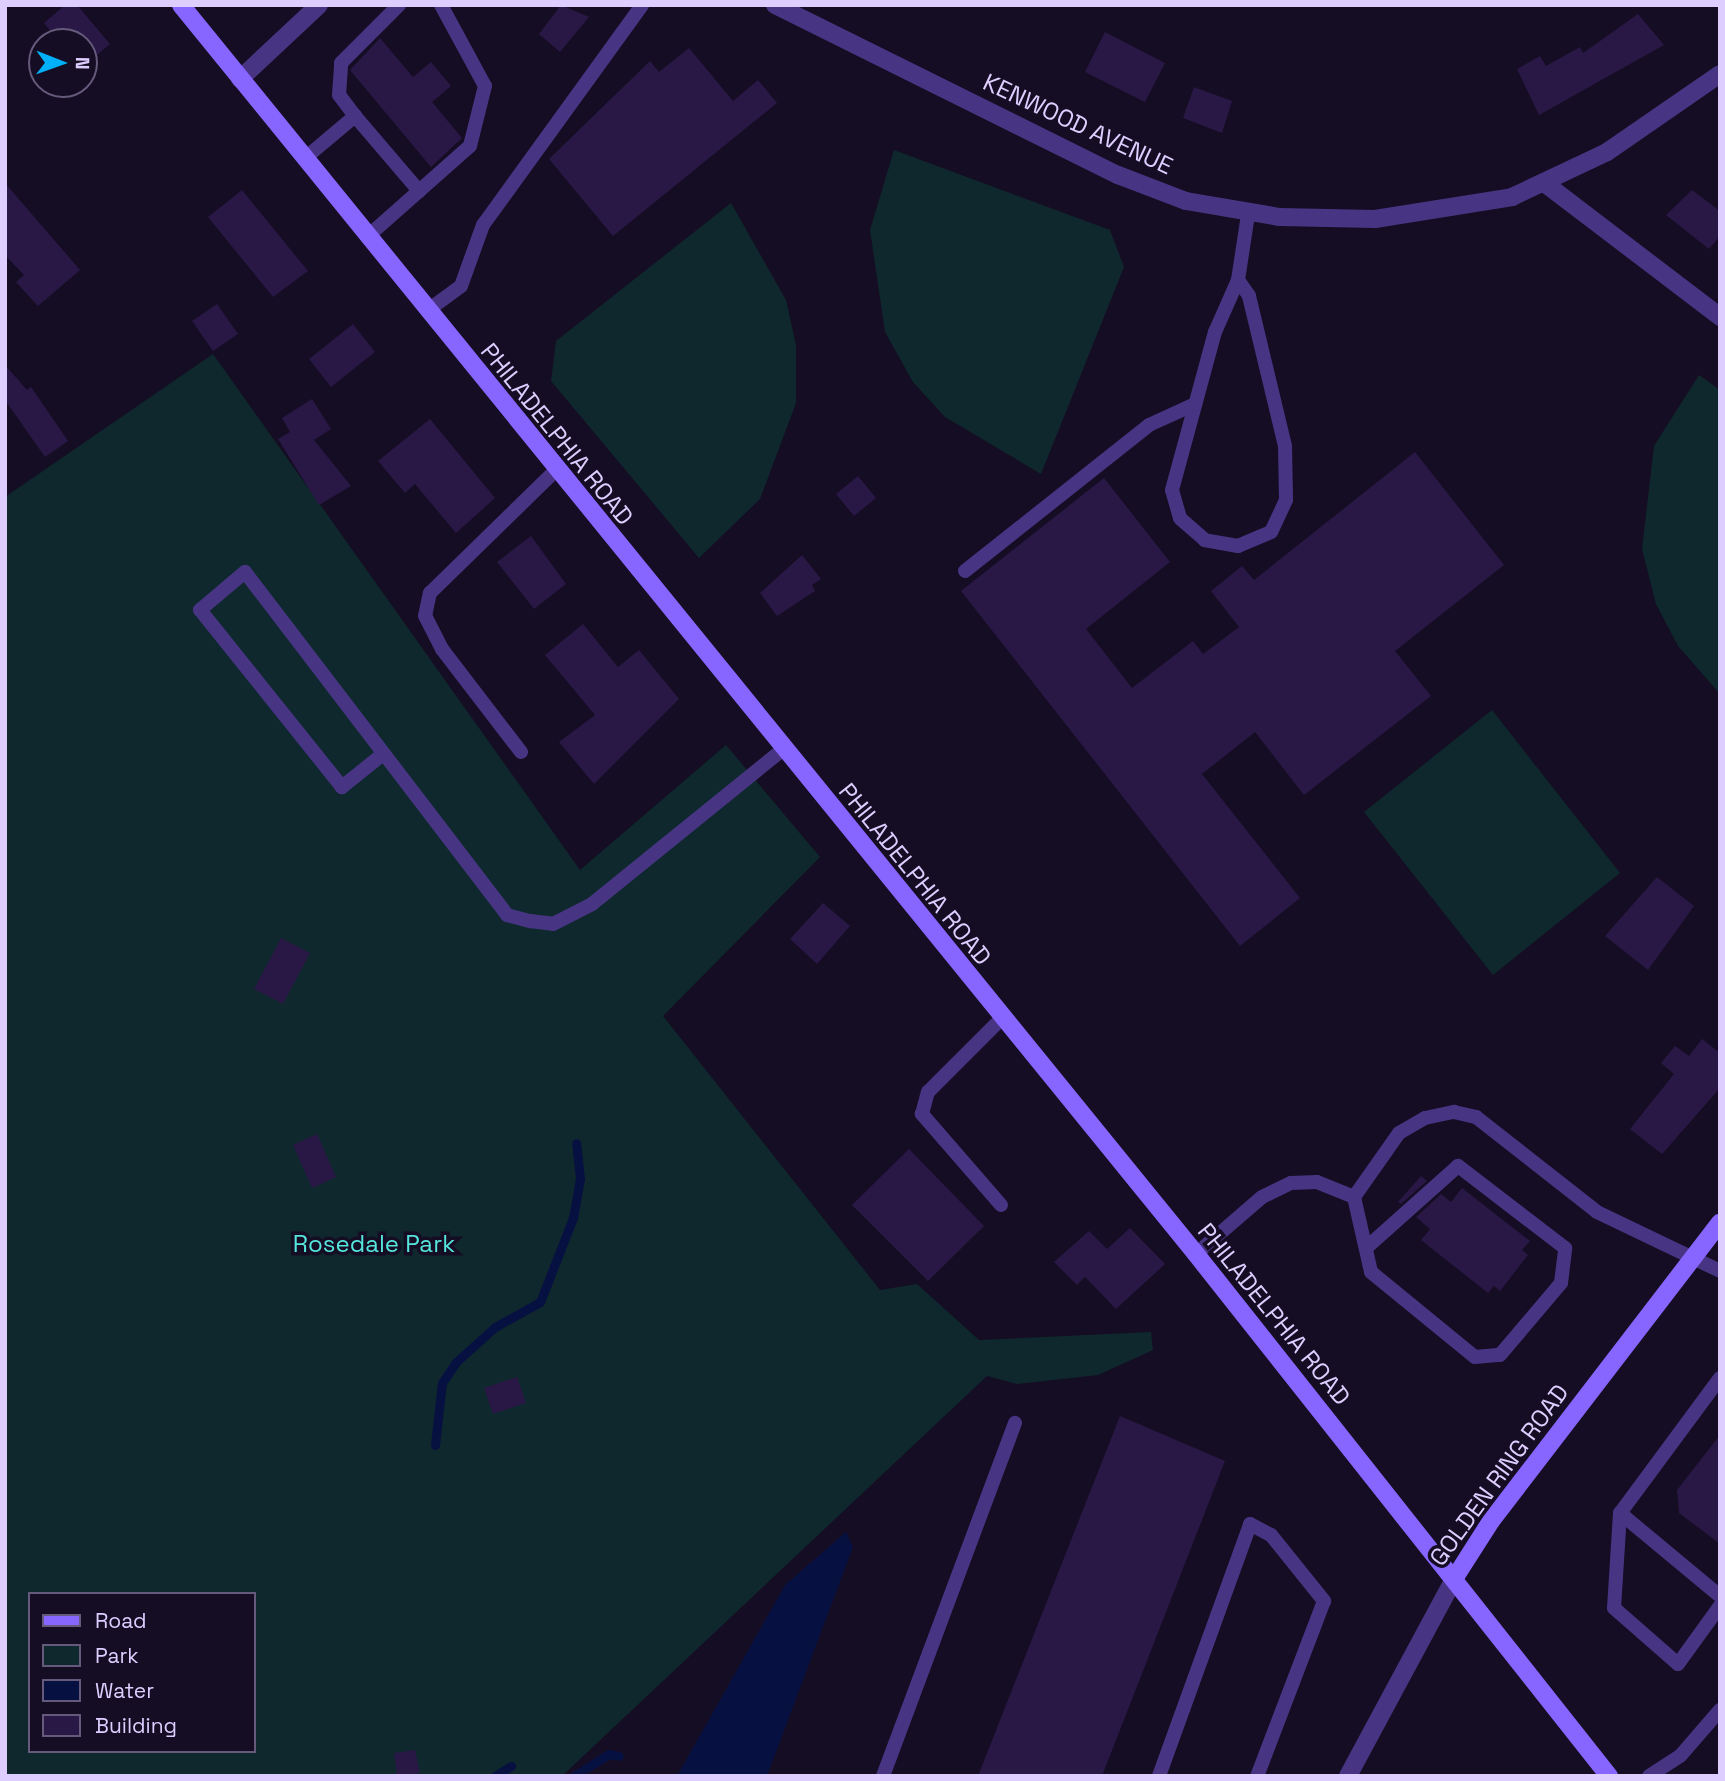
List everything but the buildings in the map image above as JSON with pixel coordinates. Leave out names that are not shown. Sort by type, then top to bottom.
[{"type":"main road","name":"PHILADELPHIA ROAD","points":[[181,5],[555,471],[1196,1254],[1609,1776]]},
{"type":"main road","name":"GOLDEN RING ROAD","points":[[1454,1579],[1491,1521],[1720,1223]]},
{"type":"street","points":[[240,79],[319,5]]},
{"type":"street","name":"KENWOOD AVENUE","points":[[775,5],[1118,175],[1248,215],[1413,215],[1547,184],[1661,118],[1720,74]]},
{"type":"street","points":[[1547,184],[1720,317]]},
{"type":"street","name":"GOLDEN RING ROAD","points":[[1348,1776],[1454,1579]]},
{"type":"lane","points":[[399,5],[341,63],[339,94],[419,191]]},
{"type":"lane","points":[[367,237],[470,146],[485,86],[441,5]]},
{"type":"lane","points":[[427,311],[461,286],[483,225],[642,5]]},
{"type":"lane","points":[[304,159],[355,116]]},
{"type":"lane","points":[[1238,280],[1249,296],[1285,446],[1286,500],[1271,532],[1238,546],[1205,540],[1180,518],[1172,490],[1195,404],[1238,280],[1248,215]]},
{"type":"lane","points":[[965,571],[1149,425],[1195,404]]},
{"type":"lane","points":[[521,752],[442,649],[425,616],[430,593],[555,471]]},
{"type":"lane","points":[[383,754],[342,787],[200,610],[245,572],[507,915],[553,924],[592,904],[782,750]]},
{"type":"lane","points":[[1001,1205],[922,1114],[928,1092],[1002,1018]]},
{"type":"lane","points":[[1367,1247],[1458,1166],[1565,1248],[1561,1283],[1500,1355],[1475,1357],[1371,1272],[1354,1197],[1399,1133],[1425,1118],[1454,1112],[1476,1117],[1506,1136],[1597,1212],[1694,1256],[1720,1271]]},
{"type":"lane","points":[[1196,1254],[1262,1197],[1291,1184],[1317,1182],[1354,1197]]},
{"type":"lane","points":[[1720,1378],[1620,1513],[1614,1608],[1678,1664],[1720,1606]]},
{"type":"lane","points":[[883,1776],[1015,1423]]},
{"type":"lane","points":[[1620,1513],[1720,1596]]},
{"type":"lane","points":[[1159,1776],[1250,1524],[1271,1535],[1324,1601],[1257,1776]]},
{"type":"lane","points":[[1649,1776],[1681,1755],[1720,1710]]},
{"type":"green space","points":[[894,150],[1110,230],[1124,267],[1041,474],[945,417],[913,382],[885,332],[870,230]]},
{"type":"green space","points":[[731,203],[786,300],[796,345],[796,403],[760,499],[699,558],[551,381],[556,341]]},
{"type":"green space","name":"Rosedale Park","points":[[213,354],[580,870],[726,745],[820,857],[663,1016],[880,1290],[917,1284],[979,1340],[1151,1332],[1153,1350],[1098,1375],[1017,1384],[987,1376],[562,1776],[5,1776],[5,497]]},
{"type":"green space","points":[[1699,375],[1720,390],[1720,694],[1678,646],[1656,604],[1642,549],[1654,446]]},
{"type":"green space","points":[[1492,710],[1620,873],[1493,975],[1364,812]]},
{"type":"water","points":[[846,1532],[853,1547],[767,1776],[677,1776],[785,1585]]},
{"type":"waterway","points":[[435,1445],[442,1383],[456,1362],[495,1327],[540,1302],[573,1218],[580,1179],[576,1143]]},
{"type":"waterway","points":[[574,1776],[609,1754],[619,1756]]},
{"type":"waterway","points":[[495,1776],[511,1766]]}]
